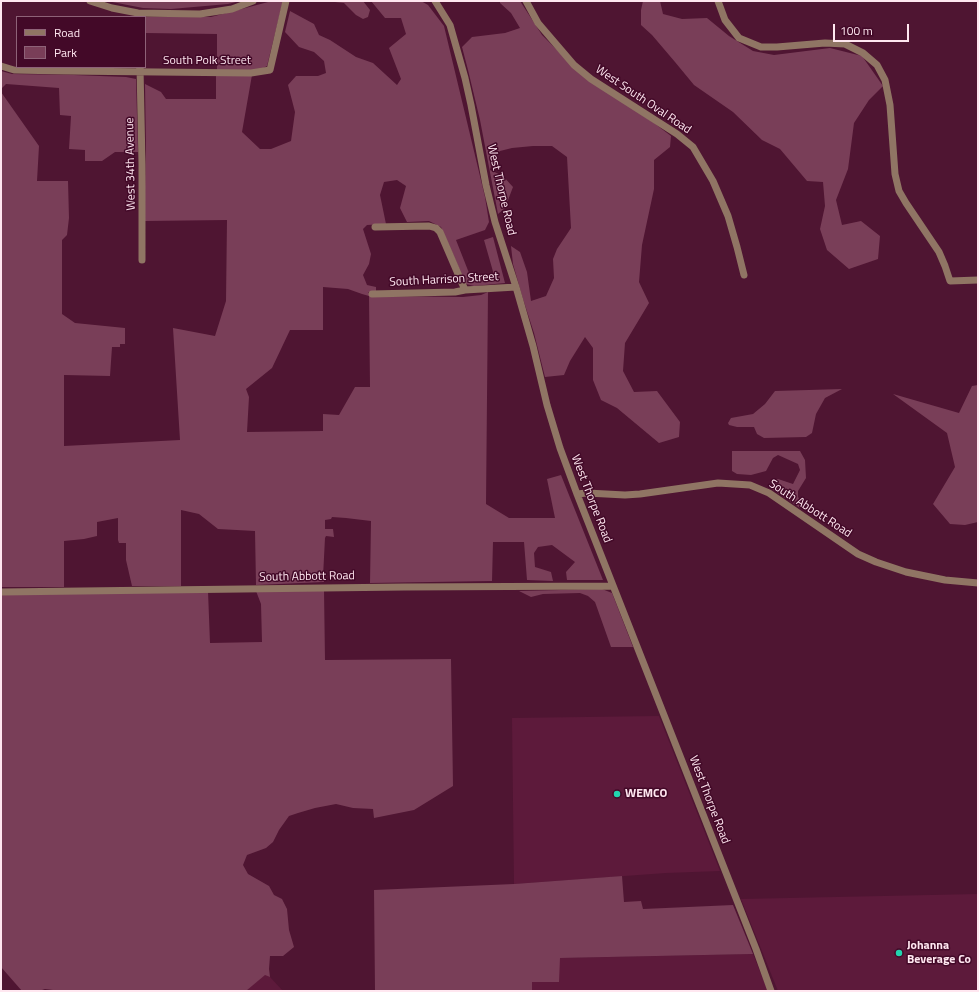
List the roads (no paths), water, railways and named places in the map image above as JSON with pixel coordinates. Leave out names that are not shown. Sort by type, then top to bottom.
[{"type":"street","points":[[90,1],[138,15],[205,13],[232,9],[253,1]]},
{"type":"street","name":"South Polk Street","points":[[1,66],[14,70],[140,69],[251,73],[270,70],[286,1]]},
{"type":"street","name":"West Thorpe Road","points":[[435,1],[450,25],[458,50],[495,222],[533,346],[547,405],[560,448],[756,949],[771,991]]},
{"type":"street","name":"West South Oval Road","points":[[526,1],[538,23],[574,65],[591,79],[677,134],[693,147],[713,181],[728,216],[738,247],[744,274]]},
{"type":"street","points":[[718,1],[725,20],[739,38],[761,47],[825,43],[845,44],[863,53],[877,65],[885,80],[890,105],[895,174],[899,191],[939,252],[950,280],[978,280]]},
{"type":"street","name":"West 34th Avenue","points":[[140,69],[142,260]]},
{"type":"street","points":[[375,228],[429,226],[436,228],[440,232],[465,290]]},
{"type":"street","name":"South Harrison Street","points":[[372,294],[456,292],[465,290],[516,287]]},
{"type":"street","name":"South Abbott Road","points":[[577,494],[587,492],[640,494],[718,483],[750,485],[769,493],[858,554],[876,562],[906,572],[945,580],[978,583]]},
{"type":"street","name":"South Abbott Road","points":[[1,592],[404,586],[613,586]]},
{"type":"place","name":"WEMCO","points":[[617,794]]},
{"type":"place","name":"Johanna Beverage Co","points":[[899,953]]}]
